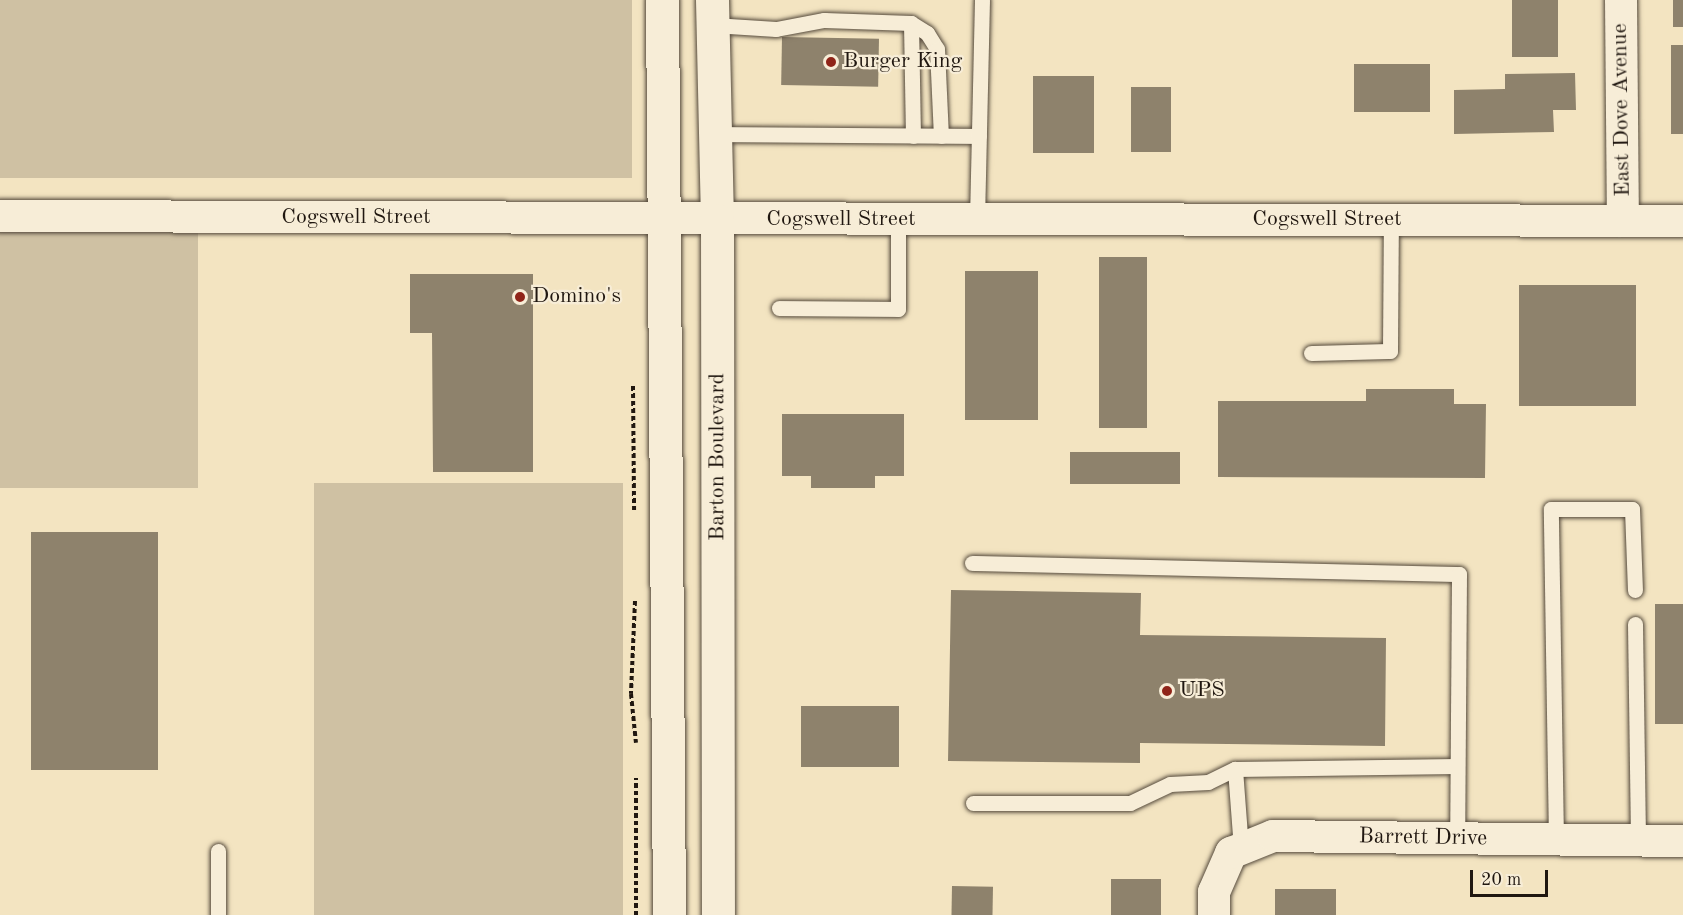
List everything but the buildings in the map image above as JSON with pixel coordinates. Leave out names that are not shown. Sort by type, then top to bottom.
[{"type":"main road","points":[[662,0],[669,915]]},
{"type":"main road","name":"Barton Boulevard","points":[[713,13],[717,220],[718,915]]},
{"type":"main road","points":[[667,724],[719,724]]},
{"type":"street","name":"East Dove Avenue","points":[[1621,0],[1623,221]]},
{"type":"street","name":"Cogswell Street","points":[[0,216],[662,220],[1683,221]]},
{"type":"street","name":"Barrett Drive","points":[[1214,915],[1214,892],[1231,853],[1273,836],[1683,841]]},
{"type":"lane","points":[[977,220],[981,0]]},
{"type":"lane","points":[[713,13],[776,29],[804,27],[824,20],[911,22],[927,33],[937,49],[941,136]]},
{"type":"lane","points":[[911,22],[913,136]]},
{"type":"lane","points":[[715,134],[979,136]]},
{"type":"lane","points":[[778,308],[898,309],[898,220]]},
{"type":"lane","points":[[1311,353],[1390,351],[1391,220]]},
{"type":"lane","points":[[1556,840],[1551,509],[1632,509],[1635,590]]},
{"type":"lane","points":[[972,563],[1459,574],[1457,838]]},
{"type":"lane","points":[[1635,624],[1638,840]]},
{"type":"lane","points":[[973,803],[1130,803],[1170,784],[1208,782],[1235,769],[1457,766]]},
{"type":"lane","points":[[1235,769],[1241,849]]},
{"type":"lane","points":[[218,851],[218,915]]},
{"type":"shaded area","points":[[0,0],[632,0],[632,178],[0,178]]},
{"type":"shaded area","points":[[0,230],[198,230],[198,488],[0,488]]},
{"type":"shaded area","points":[[314,483],[623,483],[623,915],[314,915]]},
{"type":"place","name":"Burger King","points":[[831,62]]},
{"type":"place","name":"Domino's","points":[[520,297]]},
{"type":"place","name":"UPS","points":[[1167,691]]}]
